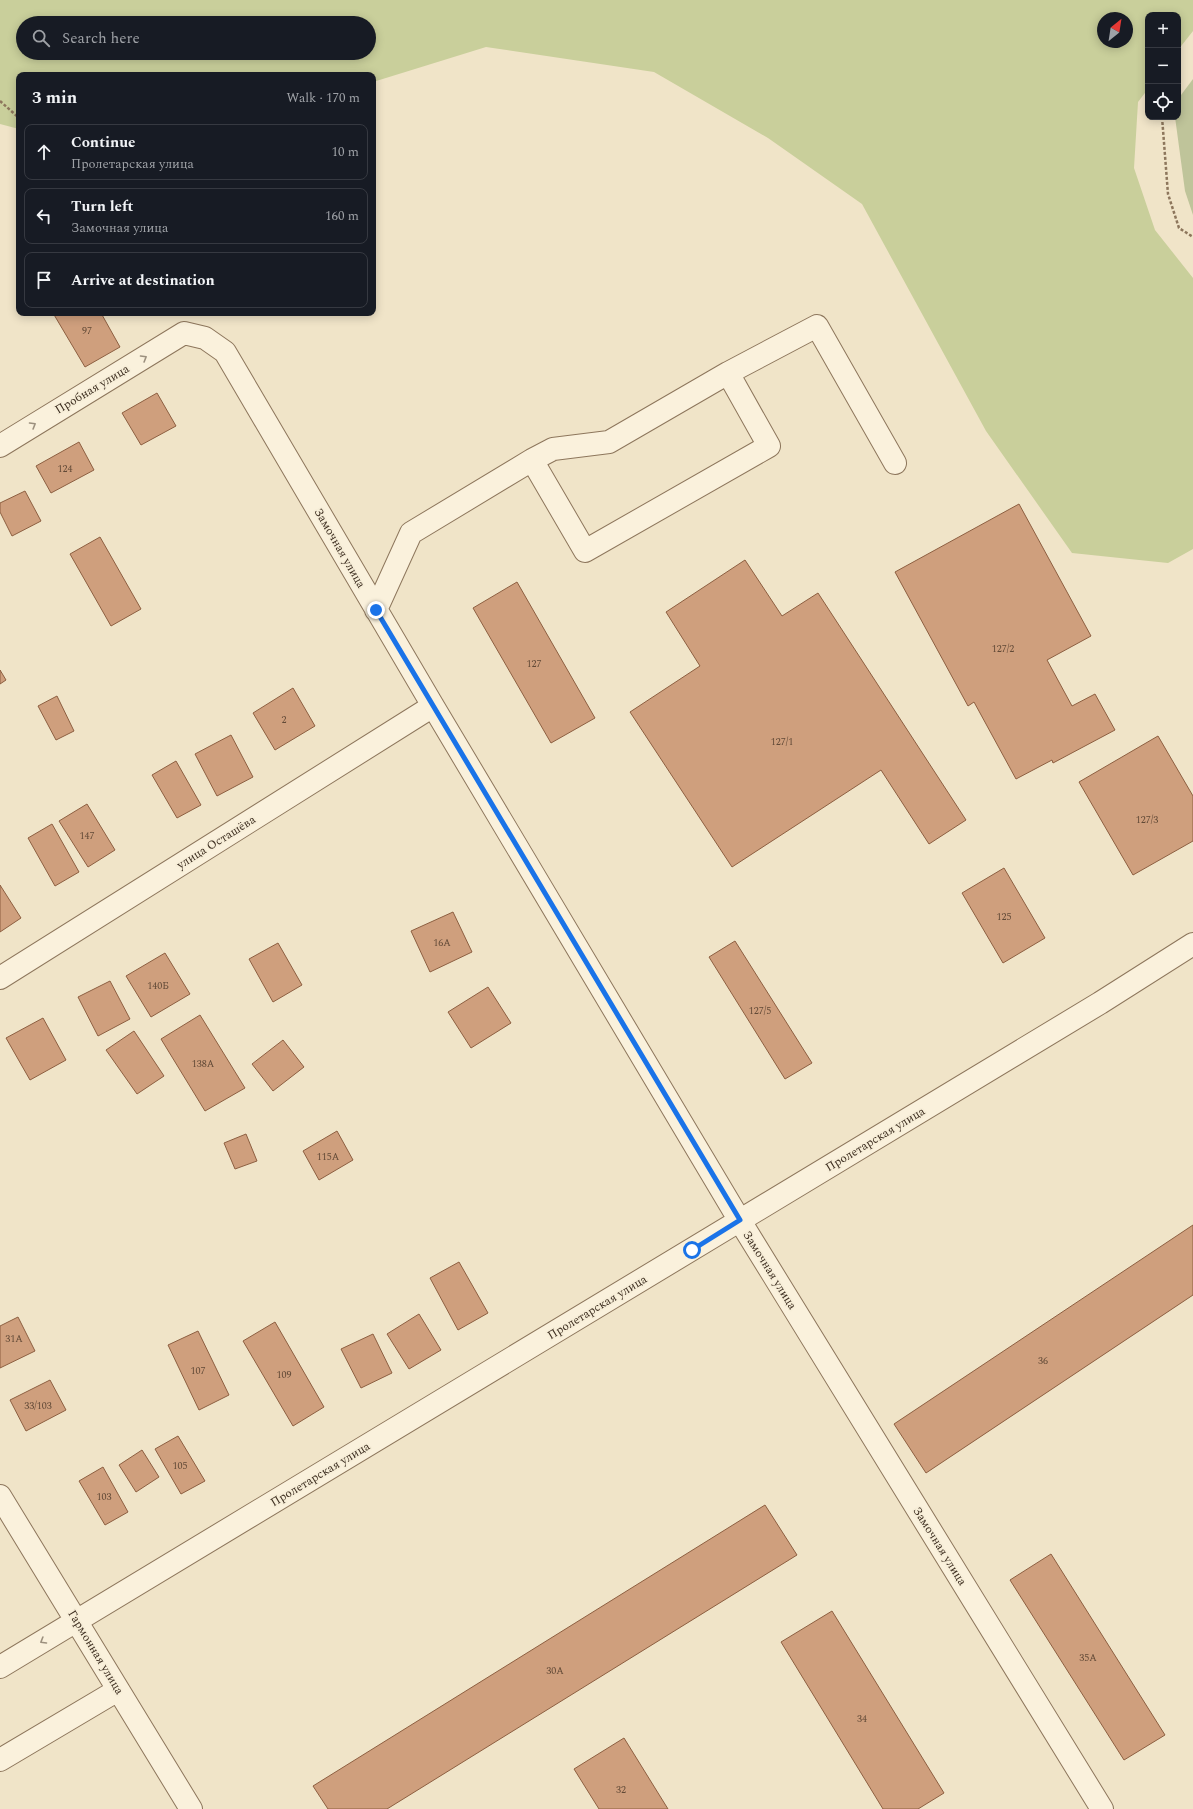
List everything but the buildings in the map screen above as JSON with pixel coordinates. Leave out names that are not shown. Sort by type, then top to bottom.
[{"type":"street","points":[[376,610],[411,533],[532,460],[554,449],[609,442],[728,373],[817,326],[896,464]]},
{"type":"street","name":"Пробная улица","points":[[0,446],[184,333]]},
{"type":"street","name":"Замочная улица","points":[[184,333],[205,338],[225,352],[376,610],[740,1220],[1102,1809]]},
{"type":"street","points":[[532,460],[585,551],[769,446],[728,373]]},
{"type":"street","name":"улица Осташёва","points":[[0,978],[433,706]]},
{"type":"street","name":"Пролетарская улица","points":[[0,1667],[1100,1003],[1193,944]]},
{"type":"street","name":"Гармонная улица","points":[[0,1496],[191,1809]]},
{"type":"street","points":[[0,1760],[118,1690]]},
{"type":"path","points":[[0,101],[16,115]]},
{"type":"path","points":[[1162,120],[1168,194],[1179,228],[1193,237]]},
{"type":"green space","points":[[0,0],[1193,0],[1193,31],[1181,46],[1181,12],[1145,12],[1145,93],[1138,102],[1134,168],[1155,230],[1193,278],[1193,549],[1168,563],[1072,553],[986,431],[862,204],[768,138],[654,72],[486,47],[376,81],[376,72],[16,72],[16,128],[0,124]]},
{"type":"green space","points":[[1193,79],[1193,215],[1185,191],[1175,120],[1181,120],[1181,95]]},
{"type":"route","points":[[376,610],[740,1220],[692,1250]]}]
